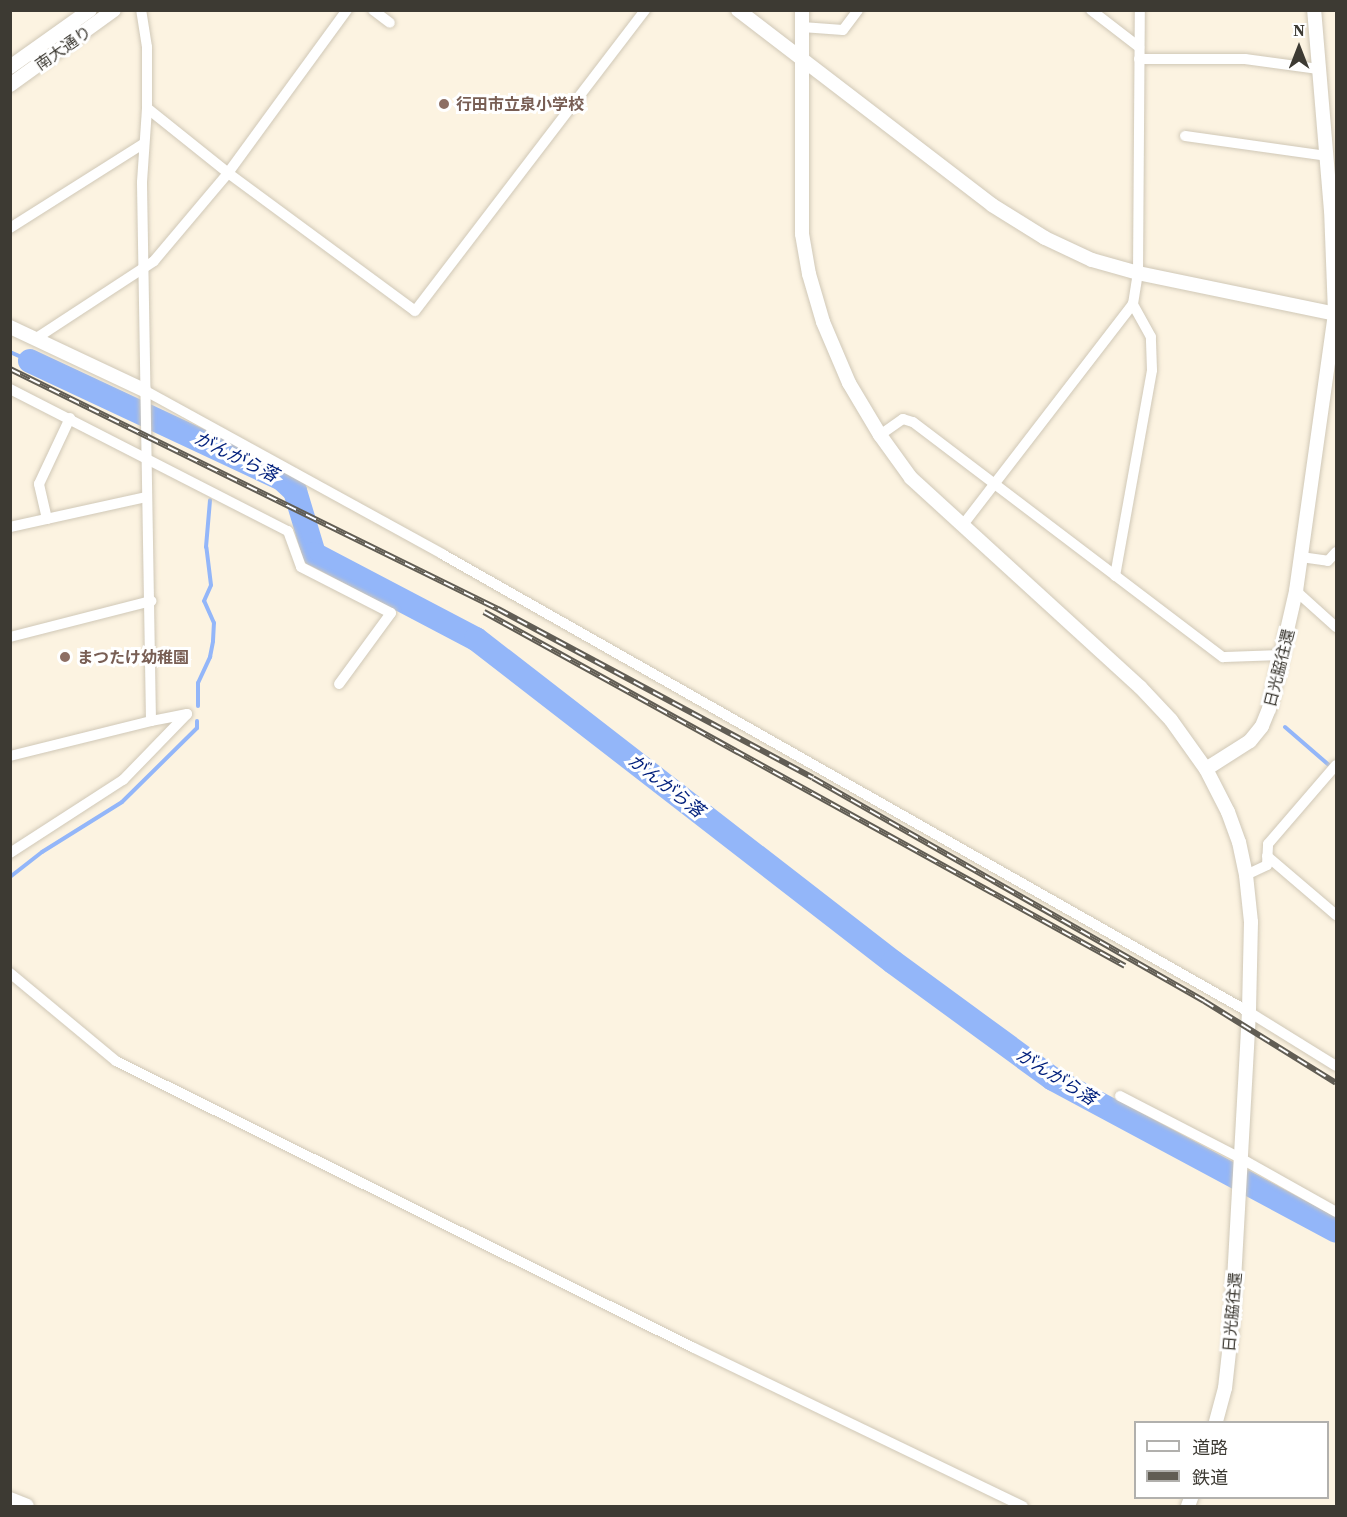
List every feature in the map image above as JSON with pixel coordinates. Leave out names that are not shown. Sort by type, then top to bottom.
[{"type":"street","name":"南大通り","points":[[10,67],[90,10]]},
{"type":"street","name":"南大通り","points":[[10,86],[114,10]]},
{"type":"street","points":[[141,10],[147,47],[147,108],[143,144],[144,390],[151,601],[151,721]]},
{"type":"street","points":[[35,339],[145,268],[228,173],[347,10]]},
{"type":"street","points":[[373,10],[390,23]]},
{"type":"street","points":[[147,108],[228,173],[415,311],[645,10]]},
{"type":"street","points":[[738,10],[1001,210],[1045,238],[1092,260],[1138,273],[1336,313]]},
{"type":"street","points":[[802,10],[802,234],[809,274],[835,353],[862,407],[911,478],[1140,687],[1171,720],[1206,770],[1228,812],[1239,842],[1246,875],[1251,922],[1242,1163]]},
{"type":"street","points":[[802,27],[843,30],[858,10]]},
{"type":"street","points":[[1091,10],[1139,47]]},
{"type":"street","points":[[962,526],[1133,304],[1138,273],[1140,10]]},
{"type":"street","name":"日光脇往還","points":[[1206,770],[1250,741],[1262,726],[1269,709],[1296,591],[1336,313],[1334,212],[1318,69],[1314,10]]},
{"type":"street","points":[[1139,59],[1245,59],[1318,69]]},
{"type":"street","points":[[1185,136],[1327,156]]},
{"type":"street","points":[[10,228],[143,144]]},
{"type":"street","points":[[1115,576],[1152,370],[1151,337],[1133,304]]},
{"type":"street","points":[[10,327],[144,390],[442,554],[1249,1011],[1336,1066]]},
{"type":"street","points":[[10,389],[288,531],[301,567],[390,613],[339,684]]},
{"type":"street","points":[[47,519],[39,484],[70,418]]},
{"type":"street","points":[[880,435],[903,419],[912,422],[1223,657],[1283,655]]},
{"type":"street","points":[[10,527],[147,497]]},
{"type":"street","points":[[1301,556],[1328,561],[1336,552]]},
{"type":"street","points":[[1296,591],[1336,627]]},
{"type":"street","points":[[10,637],[151,601]]},
{"type":"street","points":[[10,756],[187,714],[123,780],[10,853]]},
{"type":"street","points":[[1246,875],[1267,865],[1268,844],[1336,765]]},
{"type":"street","points":[[1267,856],[1336,915]]},
{"type":"street","points":[[10,973],[116,1061],[694,1348],[1023,1506]]},
{"type":"street","points":[[1120,1096],[1336,1212]]},
{"type":"street","name":"日光脇往還","points":[[1216,1421],[1224,1388],[1231,1334],[1242,1163]]},
{"type":"street","points":[[10,1498],[27,1506]]},
{"type":"waterway","name":"がんがら落","points":[[10,352],[30,361]]},
{"type":"waterway","name":"がんがら落","points":[[30,361],[282,479],[295,491],[314,554],[476,639],[893,962],[1053,1079],[1336,1231]]},
{"type":"waterway","points":[[198,706],[198,683],[210,657],[213,641],[214,623],[204,601],[211,585],[206,547],[210,500]]},
{"type":"waterway","points":[[10,877],[42,852],[122,802],[197,728],[197,721]]},
{"type":"waterway","points":[[1285,727],[1330,766]]},
{"type":"railway","points":[[10,369],[498,609],[813,778],[1204,1001],[1336,1083]]},
{"type":"railway","points":[[484,612],[1125,966]]},
{"type":"place","name":"行田市立泉小学校","points":[[444,104]]},
{"type":"place","name":"まつたけ幼稚園","points":[[65,657]]}]
